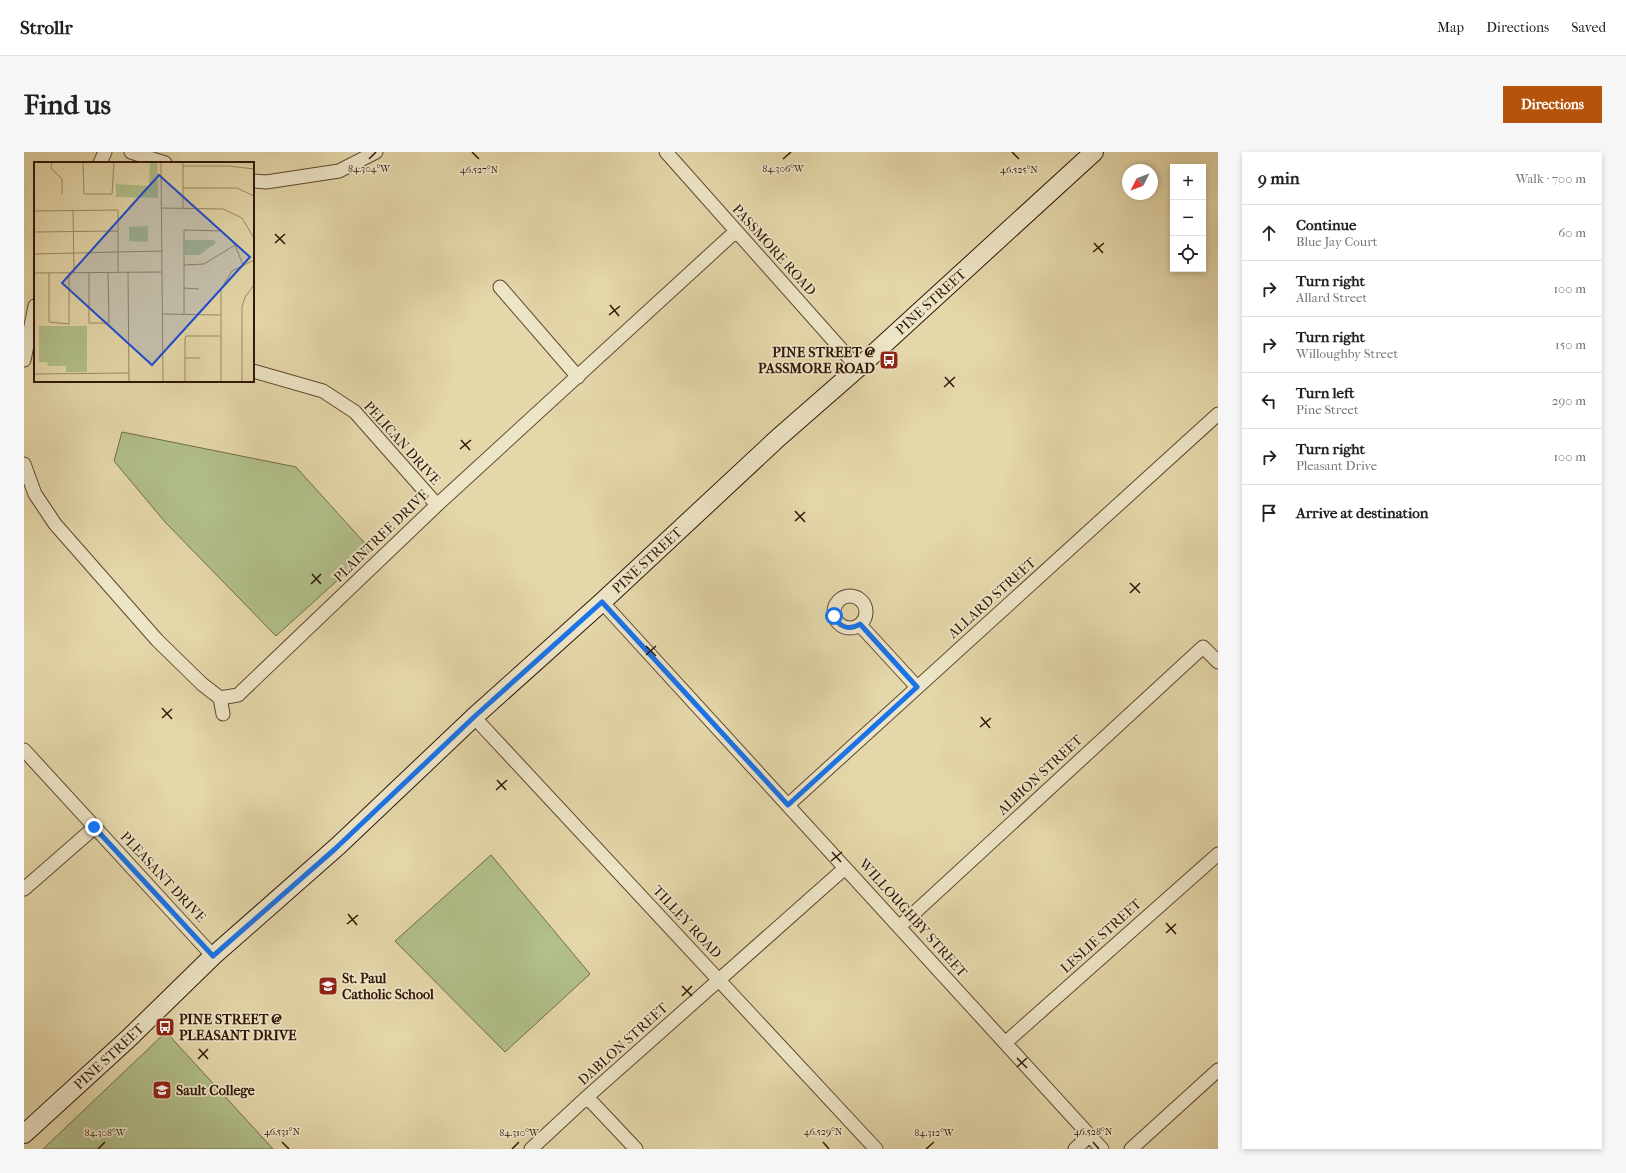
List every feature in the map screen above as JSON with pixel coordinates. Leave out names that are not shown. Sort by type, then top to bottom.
[{"type":"street","points":[[100,162],[105,152]]},
{"type":"street","points":[[131,152],[162,162]]},
{"type":"street","points":[[254,181],[266,182],[338,171],[376,152]]},
{"type":"street","name":"PASSMORE ROAD","points":[[666,152],[858,368]]},
{"type":"street","name":"PINE STREET","points":[[24,1134],[129,1038],[213,956],[335,849],[474,717],[602,602],[778,438],[858,368],[1094,152]]},
{"type":"street","name":"PLAINTREE DRIVE","points":[[220,698],[238,695],[437,505],[736,231]]},
{"type":"street","points":[[500,287],[578,377]]},
{"type":"street","points":[[24,360],[34,312]]},
{"type":"street","name":"PELICAN DRIVE","points":[[254,371],[323,391],[355,412],[437,505]]},
{"type":"street","name":"ALLARD STREET","points":[[788,805],[1218,414]]},
{"type":"street","points":[[24,464],[35,494],[55,524],[157,640],[202,684],[220,698],[224,714]]},
{"type":"street","name":"WILLOUGHBY STREET","points":[[602,602],[1102,1149]]},
{"type":"street","points":[[860,624],[917,687]]},
{"type":"street","name":"ALBION STREET","points":[[899,927],[1204,647],[1218,662]]},
{"type":"street","name":"TILLEY ROAD","points":[[474,717],[876,1149]]},
{"type":"street","name":"PLEASANT DRIVE","points":[[24,750],[213,956]]},
{"type":"street","points":[[24,889],[94,827]]},
{"type":"street","name":"LESLIE STREET","points":[[1005,1043],[1218,854]]},
{"type":"street","name":"DABLON STREET","points":[[531,1149],[587,1097],[845,868]]},
{"type":"street","points":[[1131,1149],[1218,1070]]},
{"type":"street","points":[[587,1097],[636,1149]]},
{"type":"street","points":[[1075,1149],[1090,1136]]},
{"type":"green space","points":[[122,432],[296,467],[371,550],[276,636],[165,522],[114,461]]},
{"type":"green space","points":[[491,855],[590,974],[505,1052],[395,941]]},
{"type":"green space","name":"Sault College","points":[[166,1032],[273,1149],[43,1149]]},
{"type":"place","name":"PINE STREET @ PASSMORE ROAD","points":[[889,360]]},
{"type":"place","name":"St. Paul Catholic School","points":[[328,986]]},
{"type":"place","name":"PINE STREET @ PLEASANT DRIVE","points":[[165,1027]]},
{"type":"place","name":"Sault College","points":[[162,1090]]},
{"type":"route","points":[[94,827],[213,956],[335,849],[474,717],[602,602],[788,805],[917,687],[860,624],[850,628],[845,627],[840,625],[834,616]]}]
